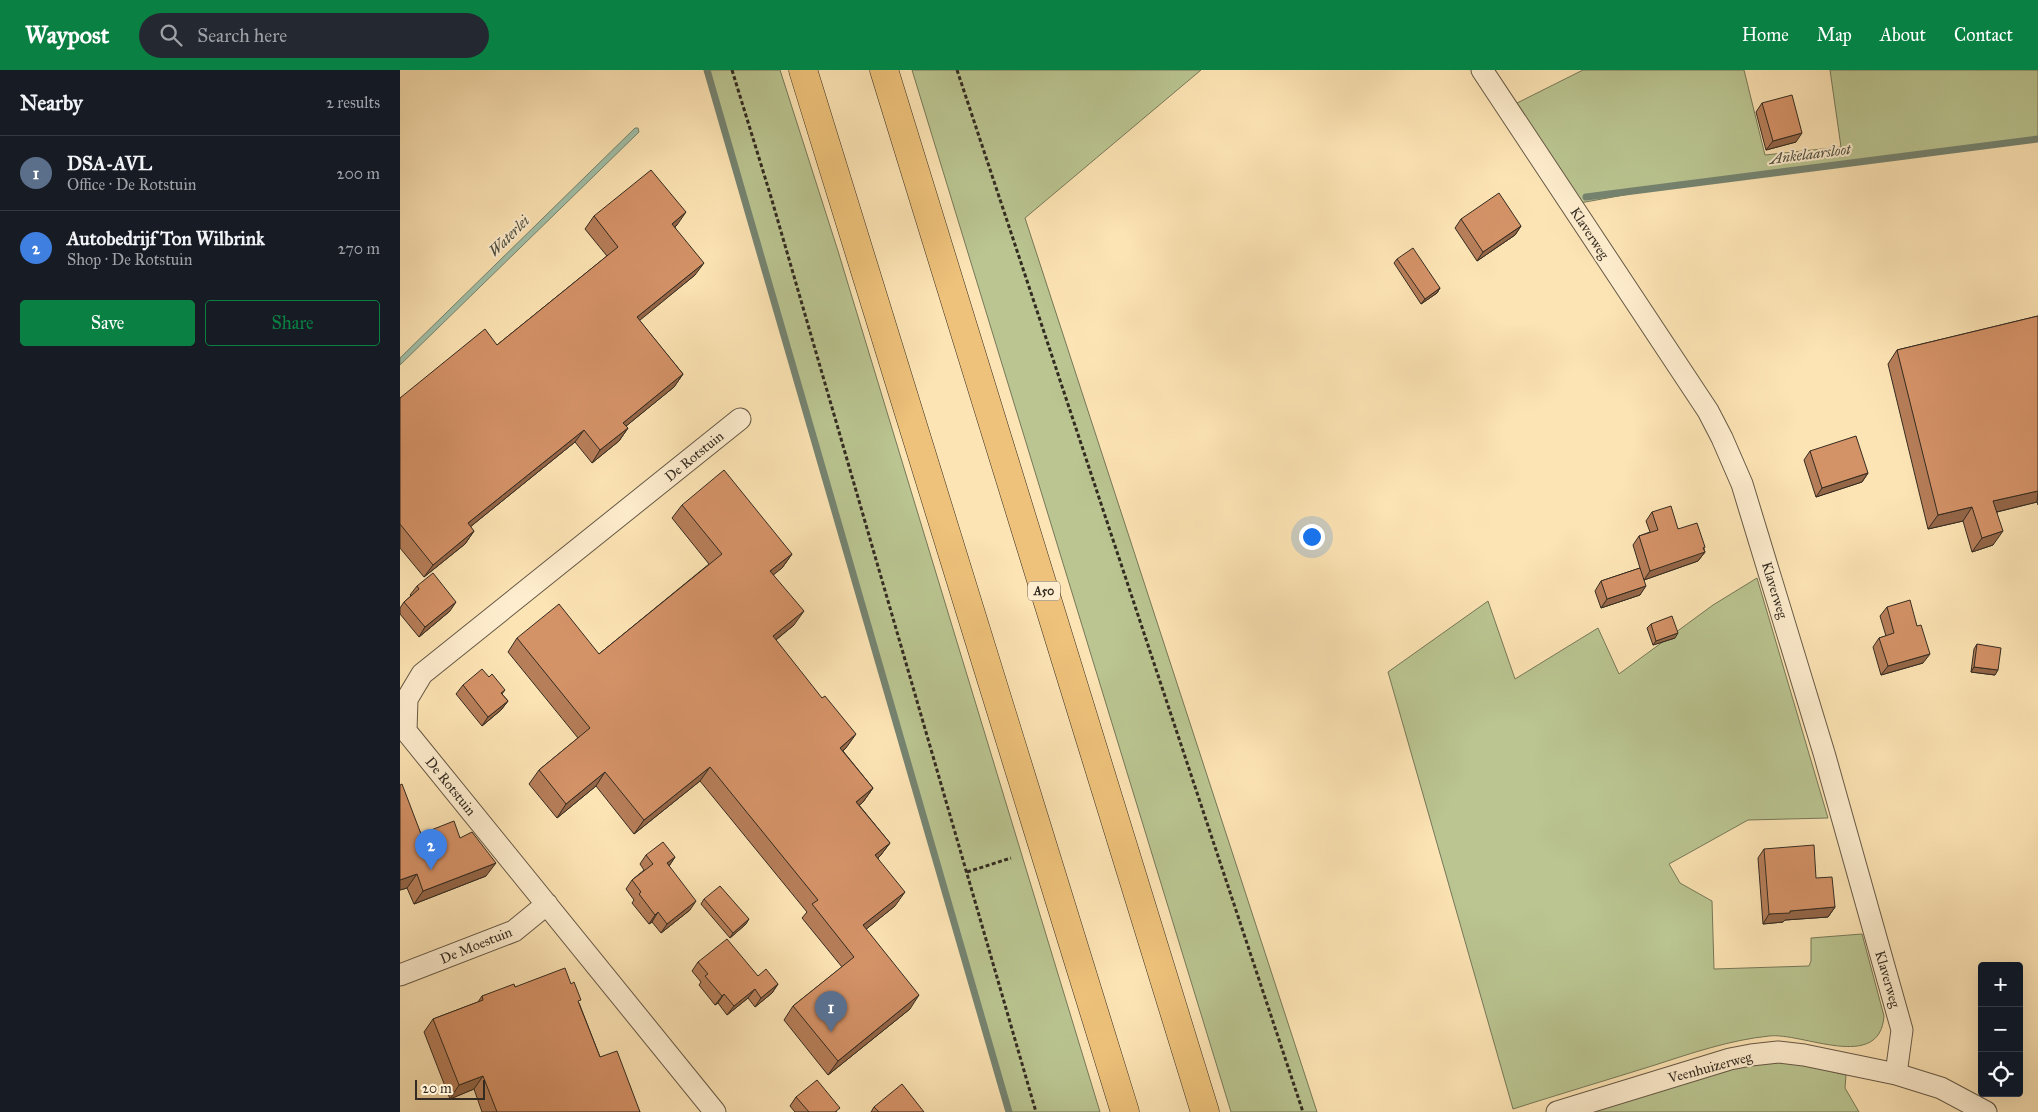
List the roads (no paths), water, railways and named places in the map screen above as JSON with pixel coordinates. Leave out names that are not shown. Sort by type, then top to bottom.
[{"type":"highway","points":[[803,70],[1125,1112]]},
{"type":"highway","name":"A50","points":[[884,70],[1205,1112]]},
{"type":"street","name":"Klaverweg","points":[[1482,70],[1708,411],[1732,458],[1742,484],[1824,753],[1902,1030],[1896,1074]]},
{"type":"street","name":"De Rotstuin","points":[[715,1112],[406,731],[407,698],[422,674],[740,419]]},
{"type":"street","name":"De Moestuin","points":[[400,975],[514,931],[547,904]]},
{"type":"street","name":"Veenhuizerweg","points":[[1556,1112],[1730,1059],[1751,1055],[1778,1052],[1804,1055],[1896,1074]]},
{"type":"street","points":[[1896,1074],[1941,1088],[1986,1112]]},
{"type":"waterway","points":[[707,70],[1009,1112]]},
{"type":"waterway","name":"Ankelaarsloot","points":[[1586,197],[2038,139]]},
{"type":"place","name":"Autobedrijf Ton Wilbrink","points":[[431,870]]},
{"type":"place","name":"DSA-AVL","points":[[831,1032]]},
{"type":"water label","name":"Waterlei","points":[[509,236]]}]
